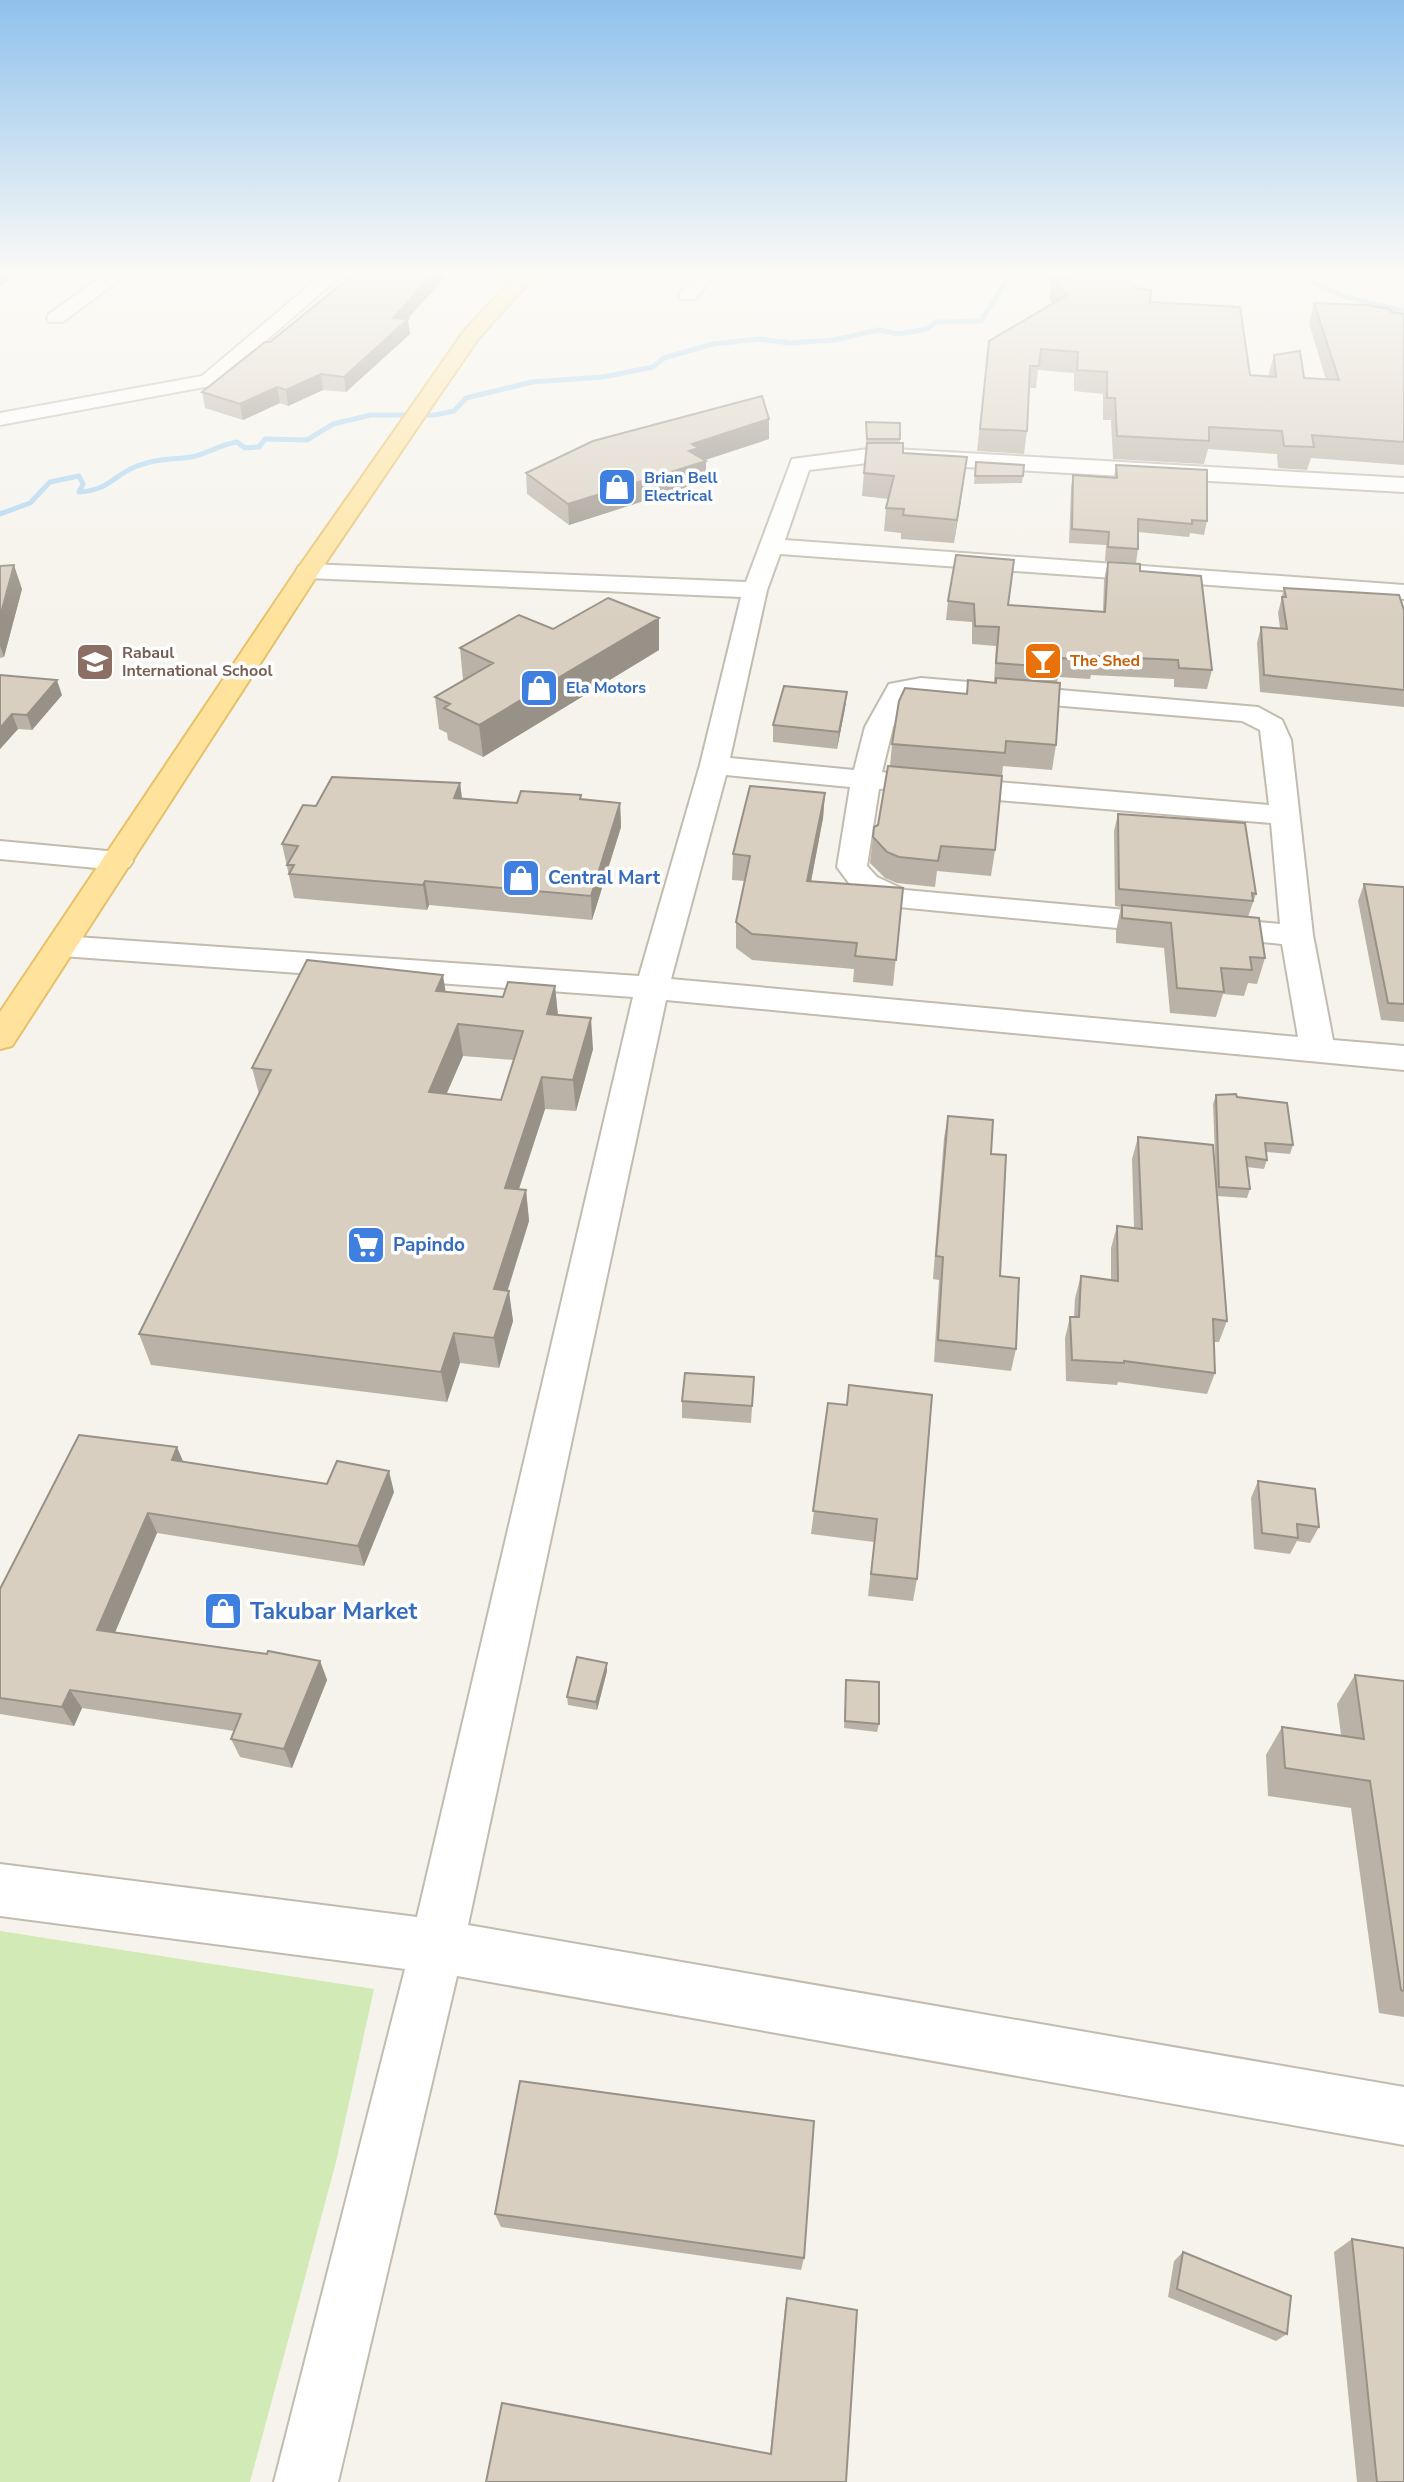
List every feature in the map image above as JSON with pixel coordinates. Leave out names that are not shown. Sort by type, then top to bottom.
[{"type":"main road","points":[[0,1038],[308,571],[434,389]]},
{"type":"street","points":[[0,419],[165,389]]},
{"type":"street","points":[[306,2482],[437,1946],[652,988],[714,765],[755,590],[800,464],[876,455],[1404,485]]},
{"type":"street","points":[[771,546],[1404,592]]},
{"type":"street","points":[[308,571],[755,590]]},
{"type":"street","points":[[1297,935],[899,899],[866,884],[852,867],[867,780],[886,705],[898,690],[921,686],[1248,713],[1272,726],[1277,740],[1297,935],[1317,1049]]},
{"type":"street","points":[[714,765],[1283,815]]},
{"type":"street","points":[[0,850],[118,861]]},
{"type":"street","points":[[62,946],[652,988],[1404,1058]]},
{"type":"street","points":[[0,1890],[437,1946],[1404,2116]]},
{"type":"green space","points":[[0,1931],[374,1989],[336,2162],[250,2482],[0,2482]]},
{"type":"building","points":[[206,389],[273,389],[240,404],[202,392]]},
{"type":"building","points":[[984,389],[1029,389],[1027,431],[980,429]]},
{"type":"building","points":[[1107,389],[1404,389],[1404,442],[1312,435],[1314,447],[1284,446],[1282,431],[1209,427],[1209,441],[1117,436],[1115,398],[1107,398]]},
{"type":"building","points":[[762,396],[769,419],[692,444],[698,448],[689,451],[706,461],[568,504],[526,473],[593,441]]},
{"type":"building","points":[[866,422],[900,423],[900,439],[867,439]]},
{"type":"building","points":[[867,443],[903,443],[903,453],[967,457],[957,520],[903,515],[904,509],[886,508],[894,476],[864,473]]},
{"type":"building","points":[[976,462],[1024,465],[1023,476],[975,476]]},
{"type":"building","points":[[1116,465],[1207,470],[1207,521],[1192,520],[1192,524],[1138,519],[1138,549],[1108,547],[1109,532],[1072,529],[1073,475],[1117,478]]},
{"type":"building","points":[[956,555],[1014,560],[1008,605],[1105,612],[1108,562],[1140,564],[1140,571],[1201,576],[1212,670],[1179,668],[1178,660],[1094,656],[1094,660],[1061,658],[1060,668],[996,663],[999,627],[975,626],[974,604],[948,601]]},
{"type":"building","points":[[14,565],[0,617],[0,566]]},
{"type":"building","points":[[1284,588],[1399,595],[1404,610],[1404,690],[1264,675],[1261,627],[1287,629],[1282,597],[1286,597]]},
{"type":"building","points":[[608,598],[659,618],[479,725],[444,708],[450,704],[435,697],[493,663],[460,648],[519,615],[553,629]]},
{"type":"building","points":[[0,675],[57,680],[27,715],[12,714],[0,728]]},
{"type":"building","points":[[996,678],[1060,683],[1056,745],[1006,741],[1005,753],[892,744],[899,701],[905,688],[967,694],[968,680],[996,683]]},
{"type":"building","points":[[784,686],[847,692],[839,732],[773,725]]},
{"type":"building","points":[[888,766],[1002,776],[995,850],[941,846],[938,861],[899,857],[887,852],[873,837],[874,827],[878,825]]},
{"type":"building","points":[[332,777],[460,783],[454,798],[517,803],[521,791],[581,795],[580,799],[620,803],[591,896],[425,881],[423,885],[289,874],[294,865],[287,865],[298,846],[282,844],[303,805],[316,806]]},
{"type":"building","points":[[750,786],[825,793],[807,881],[903,888],[896,960],[855,956],[857,943],[752,934],[736,922],[750,856],[733,854]]},
{"type":"building","points":[[1118,814],[1245,823],[1256,894],[1252,893],[1253,901],[1119,889]]},
{"type":"building","points":[[1364,884],[1404,887],[1404,1004],[1388,1003]]},
{"type":"building","points":[[1122,905],[1259,918],[1265,958],[1250,957],[1252,970],[1221,968],[1224,992],[1177,988],[1171,923],[1122,918]]},
{"type":"building","points":[[307,960],[443,975],[436,991],[503,997],[508,982],[555,986],[547,1014],[591,1018],[573,1080],[542,1077],[505,1188],[526,1190],[494,1289],[509,1291],[494,1338],[454,1333],[441,1372],[139,1334],[271,1070],[252,1068]],"holes":[[[458,1024],[523,1031],[501,1100],[429,1092]]]},
{"type":"building","points":[[1236,1094],[1237,1097],[1287,1103],[1293,1145],[1265,1143],[1267,1160],[1246,1157],[1250,1189],[1219,1187],[1216,1095]]},
{"type":"building","points":[[948,1116],[993,1120],[991,1154],[1006,1155],[1000,1276],[1019,1278],[1016,1349],[938,1340],[943,1257],[936,1256]]},
{"type":"building","points":[[1138,1137],[1213,1145],[1227,1321],[1213,1319],[1215,1373],[1124,1361],[1072,1360],[1070,1317],[1079,1317],[1081,1276],[1118,1281],[1117,1226],[1142,1229]]},
{"type":"building","points":[[685,1373],[754,1377],[752,1406],[682,1401]]},
{"type":"building","points":[[849,1385],[932,1395],[917,1579],[871,1574],[877,1519],[813,1511],[828,1403],[847,1405]]},
{"type":"building","points":[[79,1435],[177,1447],[172,1460],[327,1484],[337,1461],[389,1471],[358,1546],[148,1513],[97,1630],[267,1654],[268,1651],[320,1661],[284,1749],[231,1739],[241,1714],[70,1690],[62,1707],[0,1698],[0,1589]]},
{"type":"building","points":[[1258,1481],[1315,1489],[1319,1527],[1297,1524],[1298,1538],[1262,1533]]},
{"type":"building","points":[[577,1657],[607,1663],[596,1702],[567,1697]]},
{"type":"building","points":[[1355,1675],[1404,1681],[1404,1991],[1401,1990],[1370,1781],[1285,1768],[1282,1727],[1364,1739]]},
{"type":"building","points":[[846,1680],[879,1682],[879,1724],[845,1721]]},
{"type":"building","points":[[520,2081],[814,2121],[804,2258],[495,2214]]},
{"type":"building","points":[[1352,2239],[1404,2248],[1404,2482],[1377,2482]]},
{"type":"building","points":[[1183,2252],[1291,2296],[1287,2334],[1177,2289]]},
{"type":"building","points":[[787,2298],[857,2310],[846,2482],[486,2482],[502,2403],[771,2454]]},
{"type":"waterway","points":[[0,514],[30,503],[50,482],[79,476],[83,484],[79,492],[89,491],[104,486],[137,466],[151,462],[196,456],[237,442],[245,448],[259,447],[265,439],[307,440],[333,424],[371,415],[435,415],[454,411],[466,398],[504,389]]},
{"type":"place","name":"Brian Bell Electrical","points":[[617,487]]},
{"type":"place","name":"The Shed","points":[[1043,661]]},
{"type":"place","name":"Rabaul International School","points":[[95,662]]},
{"type":"place","name":"Ela Motors","points":[[539,688]]},
{"type":"place","name":"Central Mart","points":[[521,878]]},
{"type":"place","name":"Papindo","points":[[366,1245]]},
{"type":"place","name":"Takubar Market","points":[[223,1611]]}]
